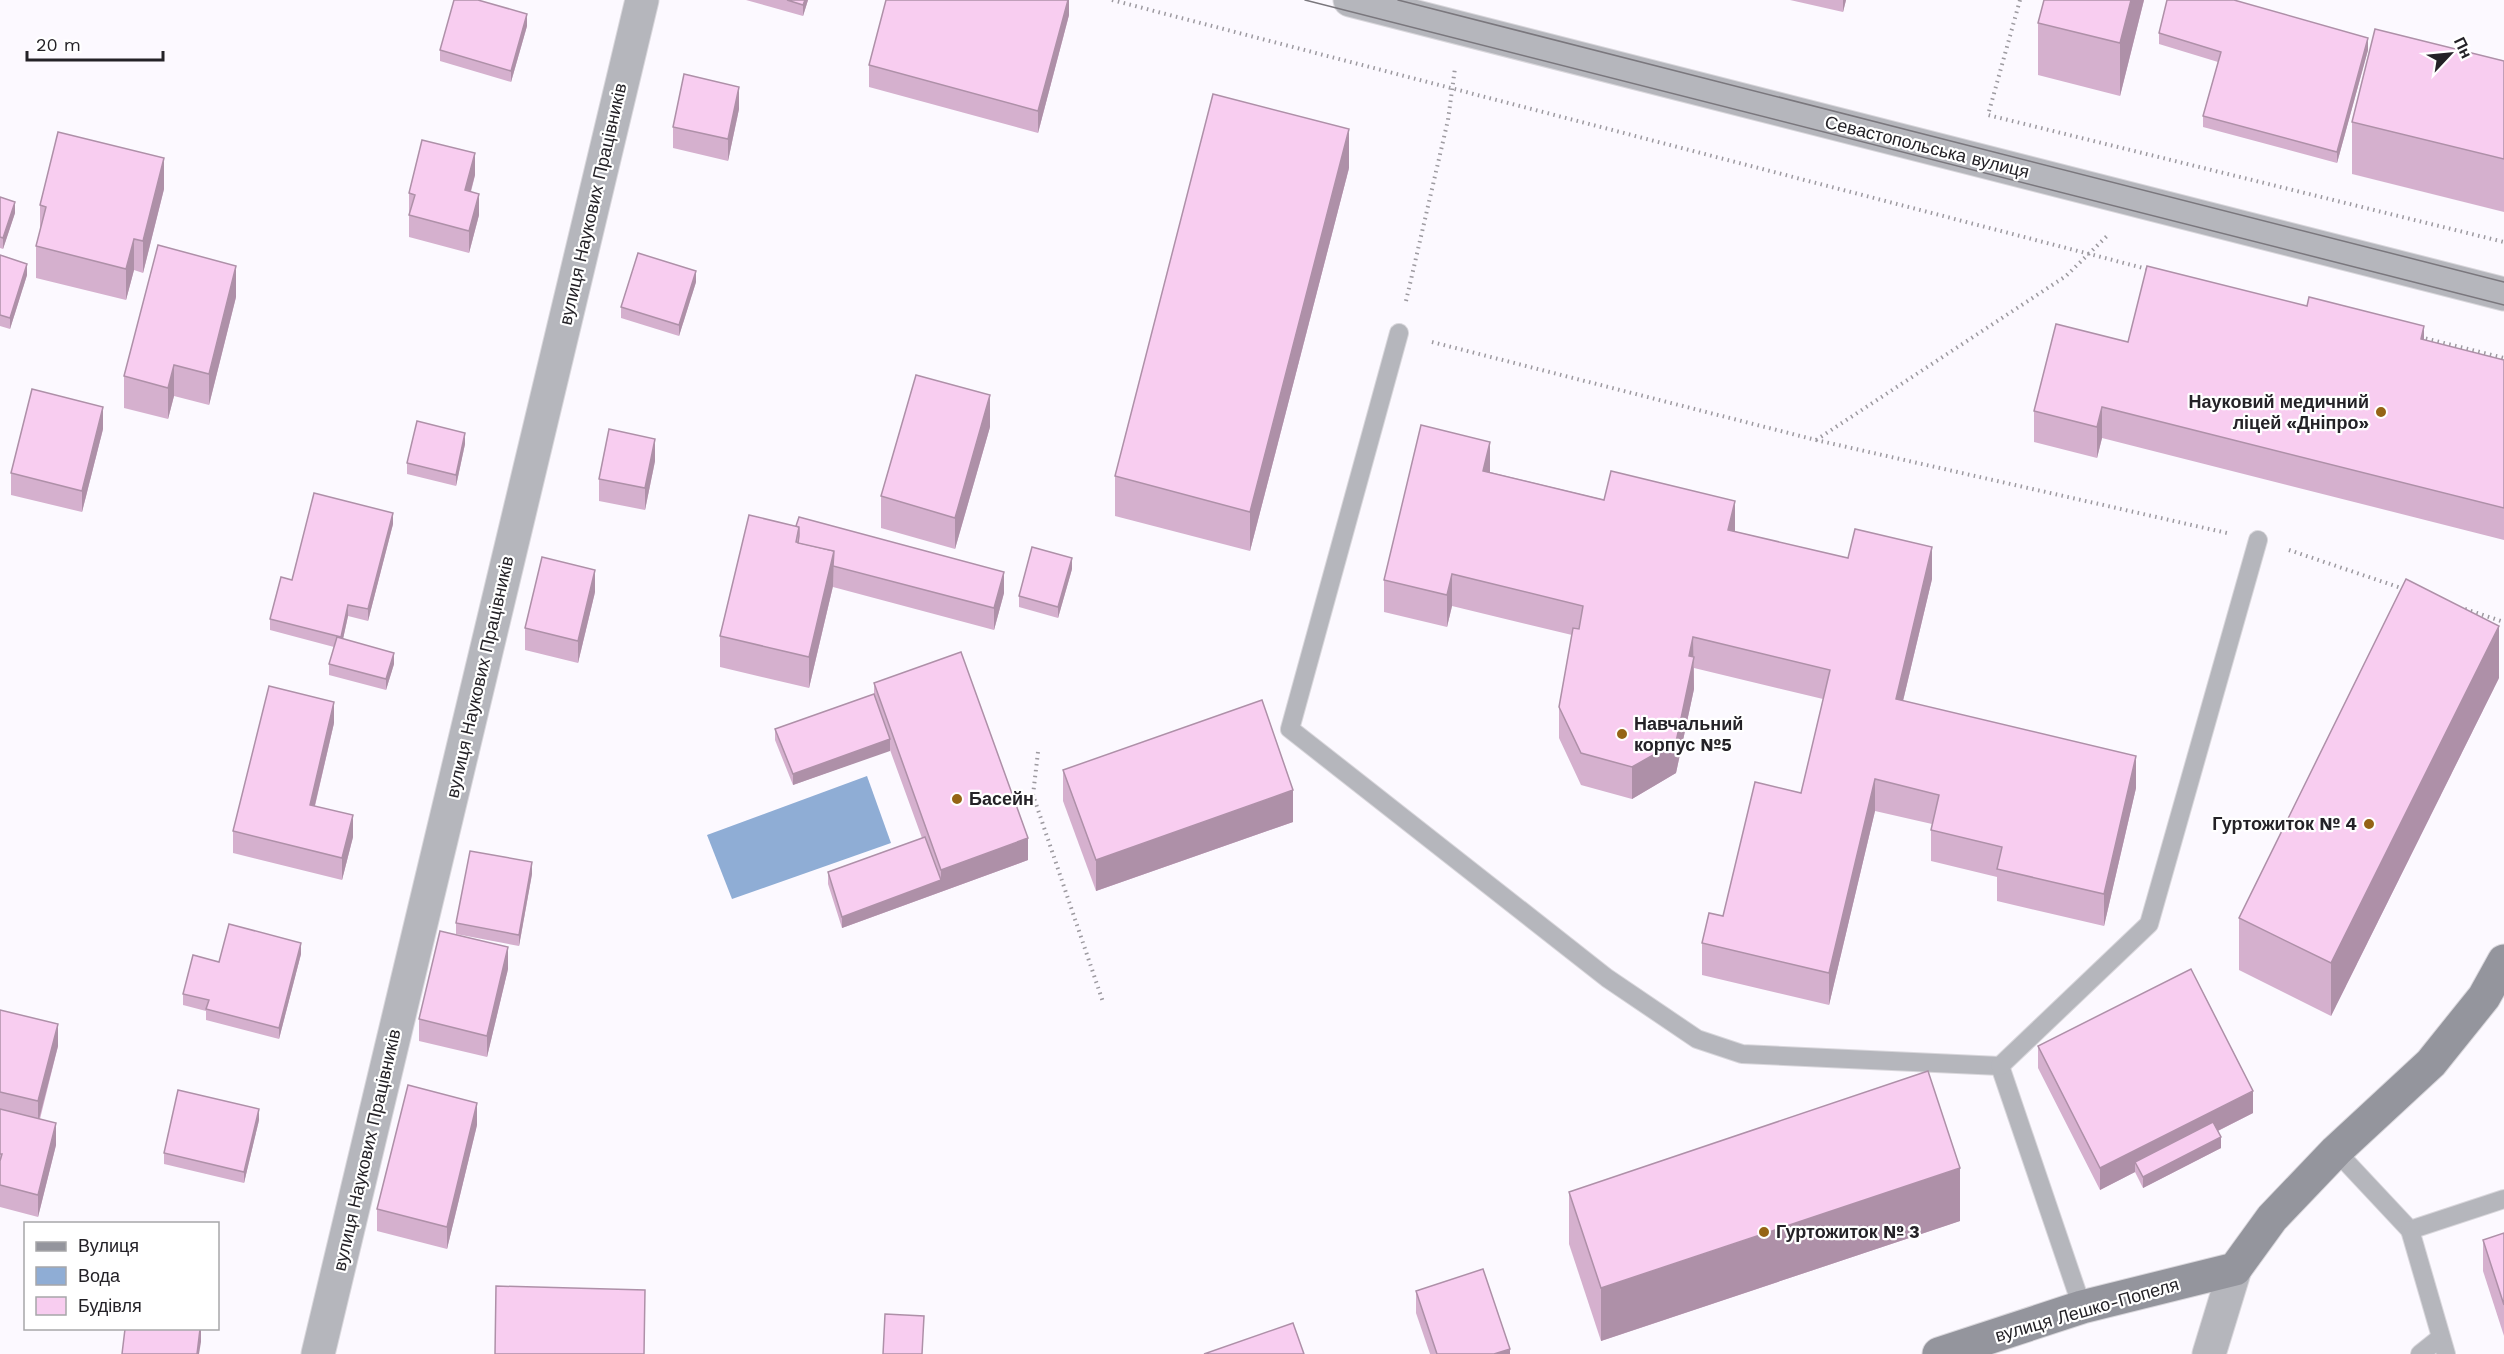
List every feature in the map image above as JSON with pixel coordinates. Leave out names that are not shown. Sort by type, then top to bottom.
[{"type":"main road","points":[[2235,1269],[2272,1218],[2336,1151],[2431,1063],[2484,997],[2504,961]]},
{"type":"main road","name":"вулиця Лешко-Попеля","points":[[1939,1354],[2082,1307],[2235,1269]]},
{"type":"street","name":"вулиця Наукових Працівників","points":[[318,1354],[642,0]]},
{"type":"street","name":"Севастопольська вулиця","points":[[1350,0],[2504,294]]},
{"type":"street","points":[[2209,1354],[2235,1269]]},
{"type":"lane","points":[[1399,333],[1290,729],[1607,978],[1697,1039],[1742,1054],[2000,1066],[2149,924],[2258,540]]},
{"type":"lane","points":[[2000,1066],[2082,1307]]},
{"type":"lane","points":[[2336,1151],[2410,1230],[2443,1346],[2420,1354]]},
{"type":"lane","points":[[2410,1230],[2504,1199]]},
{"type":"path","points":[[1112,0],[2157,272]]},
{"type":"path","points":[[2020,0],[1988,115],[2504,242]]},
{"type":"path","points":[[1460,28],[1448,120],[1399,333],[1815,440],[2258,540],[2415,592]]},
{"type":"path","points":[[1815,440],[2066,276],[2141,201]]},
{"type":"path","points":[[2410,335],[2504,358]]},
{"type":"path","points":[[2459,607],[2504,622]]},
{"type":"path","points":[[1038,752],[1033,795],[1103,1002]]},
{"type":"water","points":[[867,776],[891,843],[732,899],[707,835]]},
{"type":"building","points":[[454,0],[478,0],[527,14],[511,71],[440,50]]},
{"type":"building","points":[[787,0],[805,0],[803,5]]},
{"type":"building","points":[[886,0],[1068,0],[1038,111],[869,65]]},
{"type":"building","points":[[2044,0],[2131,0],[2120,43],[2038,23]]},
{"type":"building","points":[[2167,0],[2234,0],[2368,38],[2337,152],[2203,116],[2221,52],[2159,33]]},
{"type":"building","points":[[2375,29],[2504,61],[2504,159],[2352,122]]},
{"type":"building","points":[[684,74],[739,87],[728,139],[673,127]]},
{"type":"building","points":[[1213,94],[1349,129],[1250,512],[1115,476]]},
{"type":"building","points":[[58,132],[164,158],[143,241],[134,239],[126,269],[36,246],[46,207],[40,205]]},
{"type":"building","points":[[422,140],[475,153],[465,190],[479,194],[469,231],[409,215],[415,195],[409,193]]},
{"type":"building","points":[[0,197],[15,202],[3,238],[0,237]]},
{"type":"building","points":[[158,245],[236,266],[209,374],[174,365],[168,388],[124,376]]},
{"type":"building","points":[[638,253],[696,271],[679,325],[621,307]]},
{"type":"building","points":[[0,255],[27,264],[10,318],[0,315]]},
{"type":"building","points":[[2147,266],[2307,306],[2309,297],[2424,326],[2421,339],[2504,360],[2504,508],[2102,407],[2097,427],[2034,411],[2056,324],[2128,342]]},
{"type":"building","points":[[916,375],[990,395],[955,518],[881,496]]},
{"type":"building","points":[[32,389],[103,407],[82,491],[11,473]]},
{"type":"building","points":[[417,421],[465,433],[456,475],[407,463]]},
{"type":"building","name":"Навчальний корпус №5","points":[[1421,425],[1490,442],[1483,471],[1604,500],[1611,471],[1735,501],[1728,530],[1848,558],[1855,529],[1932,547],[1896,699],[2136,756],[2104,894],[1997,869],[2002,847],[1931,830],[1939,795],[1875,779],[1829,973],[1702,943],[1709,913],[1723,916],[1755,782],[1801,793],[1830,670],[1693,637],[1689,656],[1694,657],[1676,742],[1632,767],[1581,753],[1559,707],[1573,628],[1579,629],[1583,606],[1452,574],[1447,595],[1384,580]]},
{"type":"building","points":[[609,429],[655,439],[645,488],[599,479]]},
{"type":"building","points":[[314,493],[393,513],[368,609],[348,605],[341,637],[270,619],[281,577],[292,580]]},
{"type":"building","points":[[749,515],[799,527],[796,542],[834,551],[809,657],[720,636]]},
{"type":"building","points":[[799,517],[1004,572],[994,608],[833,566],[834,551],[798,543],[799,527],[796,526]]},
{"type":"building","points":[[1032,547],[1072,558],[1058,607],[1019,596]]},
{"type":"building","points":[[542,557],[595,570],[578,641],[525,628]]},
{"type":"building","name":"Гуртожиток № 4","points":[[2406,579],[2499,626],[2331,963],[2239,918]]},
{"type":"building","points":[[337,637],[394,653],[386,679],[329,664]]},
{"type":"building","name":"Басейн","points":[[961,652],[1028,838],[941,870],[874,683]]},
{"type":"building","points":[[269,686],[334,702],[310,805],[353,815],[342,858],[233,831]]},
{"type":"building","points":[[874,694],[890,739],[793,774],[775,729]]},
{"type":"building","points":[[1262,700],[1293,790],[1096,860],[1063,770]]},
{"type":"building","points":[[925,837],[941,880],[842,917],[828,872]]},
{"type":"building","points":[[470,851],[532,862],[519,935],[456,923]]},
{"type":"building","points":[[229,924],[301,943],[279,1028],[206,1009],[209,1000],[183,994],[193,955],[219,962]]},
{"type":"building","points":[[440,931],[508,947],[487,1036],[419,1019]]},
{"type":"building","points":[[2191,969],[2253,1091],[2100,1168],[2038,1046]]},
{"type":"building","points":[[0,1010],[58,1024],[38,1101],[0,1092]]},
{"type":"building","points":[[1928,1071],[1960,1168],[1601,1288],[1569,1192]]},
{"type":"building","points":[[408,1085],[477,1103],[447,1227],[377,1209]]},
{"type":"building","points":[[178,1090],[259,1109],[244,1172],[164,1153]]},
{"type":"building","points":[[0,1109],[56,1123],[38,1195],[0,1185],[2,1154],[0,1154]]},
{"type":"building","points":[[2213,1122],[2221,1137],[2143,1177],[2135,1162]]},
{"type":"building","points":[[2504,1233],[2504,1305],[2483,1240]]},
{"type":"building","points":[[1483,1269],[1510,1349],[1494,1354],[1437,1354],[1416,1291]]},
{"type":"building","points":[[496,1286],[645,1290],[644,1354],[495,1354]]},
{"type":"building","points":[[885,1314],[924,1316],[922,1354],[883,1354]]},
{"type":"building","points":[[1293,1323],[1304,1354],[1204,1354]]},
{"type":"building","points":[[125,1330],[200,1330],[197,1354],[122,1354]]},
{"type":"tram line","points":[[1305,0],[2504,305]]},
{"type":"tram line","points":[[1398,0],[2504,282]]},
{"type":"place","name":"Науковий медичний ліцей «Дніпро»","points":[[2381,412]]},
{"type":"place","name":"Навчальний корпус №5","points":[[1622,734]]},
{"type":"place","name":"Басейн","points":[[957,799]]},
{"type":"place","name":"Гуртожиток № 4","points":[[2369,824]]},
{"type":"place","name":"Гуртожиток № 3","points":[[1764,1232]]}]
